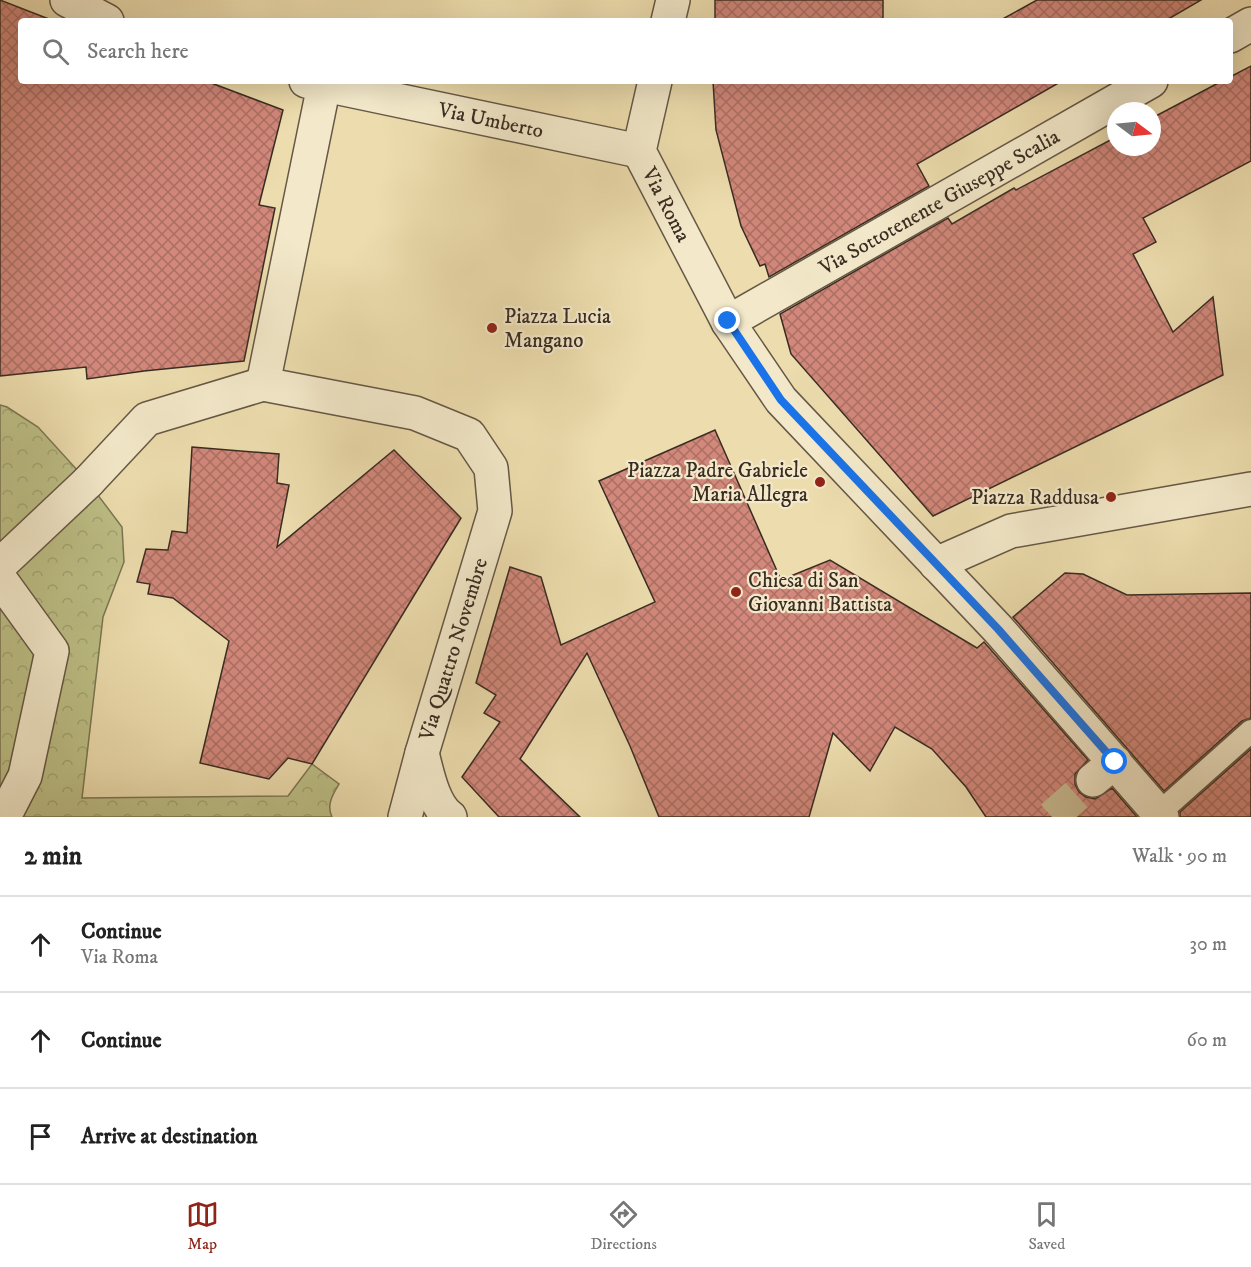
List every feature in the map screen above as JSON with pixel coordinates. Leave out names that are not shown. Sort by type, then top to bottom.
[{"type":"street","points":[[67,0],[101,18]]},
{"type":"street","points":[[669,18],[673,0]]},
{"type":"street","points":[[1233,34],[1251,24]]},
{"type":"street","points":[[0,565],[88,482],[147,419],[263,384],[315,84]]},
{"type":"street","name":"Via Umberto","points":[[320,84],[639,152]]},
{"type":"street","name":"Via Roma","points":[[654,84],[639,152],[728,321],[781,400],[998,629],[1104,771],[1161,815]]},
{"type":"street","name":"Via Sottotenente Giuseppe Scalia","points":[[728,321],[1145,84]]},
{"type":"street","name":"Via Quattro Novembre","points":[[263,384],[415,413],[469,435],[491,468],[495,512],[422,753],[430,787],[450,817]]},
{"type":"street","points":[[936,564],[1011,531],[1251,489]]},
{"type":"street","points":[[0,579],[52,651],[25,776],[4,817]]},
{"type":"street","points":[[405,817],[422,753]]},
{"type":"lane","points":[[1161,815],[1251,731]]},
{"type":"green space","points":[[0,405],[38,427],[88,482],[122,527],[124,562],[103,617],[82,798],[288,796],[312,764],[339,784],[330,804],[332,817],[0,817]]},
{"type":"building","points":[[0,0],[46,18],[18,18],[18,84],[214,84],[283,110],[259,205],[275,208],[244,361],[87,379],[86,367],[0,376]]},
{"type":"building","points":[[715,0],[883,0],[883,18],[715,18]]},
{"type":"building","points":[[1037,0],[1201,0],[1170,18],[1004,18]]},
{"type":"building","points":[[1251,66],[1251,161],[1143,218],[1156,242],[1133,254],[1173,332],[1213,297],[1223,375],[933,516],[791,354],[780,314],[948,218],[952,224],[1014,188],[1016,190],[1107,142],[1107,156],[1161,156],[1161,113],[1216,84],[1233,84],[1233,75]]},
{"type":"building","points":[[713,84],[1057,84],[917,164],[929,186],[769,277],[765,264],[760,266],[741,226],[716,130]]},
{"type":"building","points":[[715,430],[781,580],[830,560],[977,648],[984,642],[1088,760],[1075,774],[1075,784],[1079,792],[1095,799],[1112,788],[1137,817],[986,817],[966,787],[932,749],[895,727],[870,771],[833,733],[809,817],[659,817],[630,746],[587,653],[520,759],[580,817],[499,817],[462,777],[500,722],[484,713],[496,695],[476,683],[510,567],[541,577],[561,645],[655,602],[599,481]]},
{"type":"building","points":[[192,447],[279,454],[277,483],[289,485],[277,547],[394,450],[461,518],[312,764],[288,758],[269,779],[200,763],[229,641],[173,598],[148,594],[150,584],[137,582],[146,549],[168,550],[172,531],[187,533]]},
{"type":"building","points":[[1065,573],[1083,574],[1127,595],[1251,593],[1251,718],[1242,721],[1164,791],[1013,617]]},
{"type":"building","points":[[1251,749],[1251,817],[1180,817],[1180,812]]},
{"type":"tunnel","points":[[1052,817],[1093,780]]},
{"type":"place","name":"Piazza Lucia Mangano","points":[[492,328]]},
{"type":"place","name":"Piazza Padre Gabriele Maria Allegra","points":[[820,482]]},
{"type":"place","name":"Piazza Raddusa","points":[[1111,497]]},
{"type":"place","name":"Chiesa di San Giovanni Battista","points":[[736,592]]},
{"type":"route","points":[[728,321],[781,400],[998,629],[1115,762]]}]
